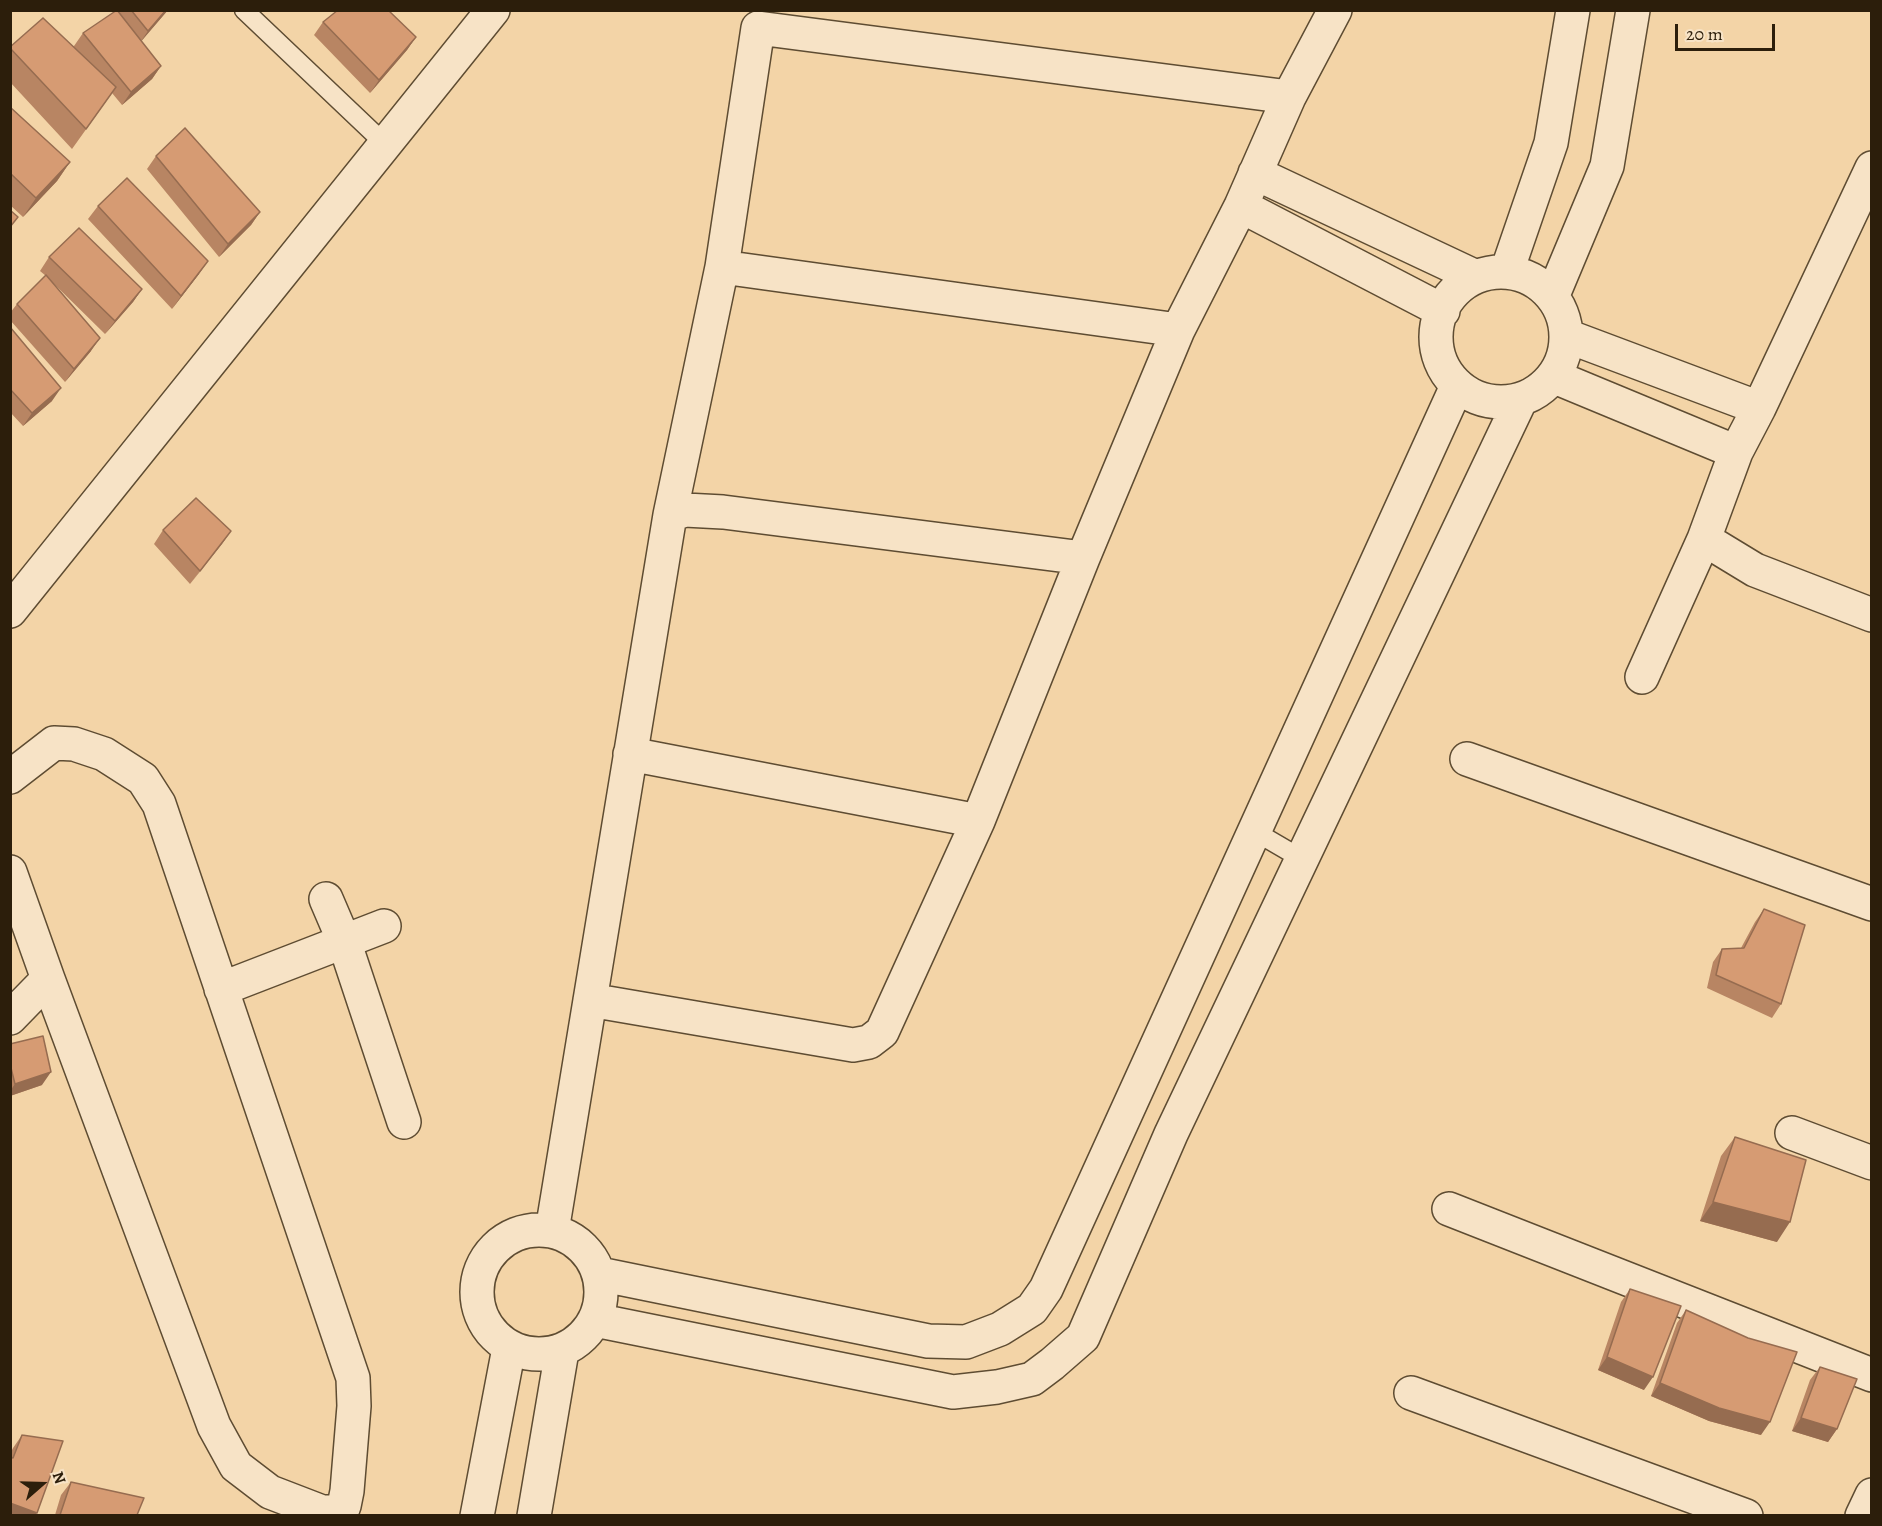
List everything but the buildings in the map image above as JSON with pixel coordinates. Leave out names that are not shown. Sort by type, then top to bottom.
[{"type":"street","points":[[10,610],[493,10]]},
{"type":"street","points":[[590,1000],[853,1045],[869,1042],[882,1032],[978,821],[1083,558],[1178,330],[1240,206],[1289,97],[1335,10]]},
{"type":"street","points":[[1507,271],[1551,143],[1573,10]]},
{"type":"street","points":[[1552,295],[1606,166],[1633,10]]},
{"type":"street","points":[[552,1231],[670,515],[722,267],[760,19],[1289,97]]},
{"type":"street","points":[[1642,677],[1704,539],[1736,452],[1863,214],[1872,168]]},
{"type":"street","points":[[1255,173],[1474,276]]},
{"type":"street","points":[[1240,206],[1443,311]]},
{"type":"street","points":[[722,267],[1178,330]]},
{"type":"street","points":[[595,1320],[953,1392],[997,1387],[1032,1379],[1083,1337],[1162,1153],[1520,401],[1555,376],[1567,336],[1552,295],[1532,278],[1507,271],[1474,276],[1449,296],[1436,326],[1439,358],[1457,386],[1486,402],[1520,401]]},
{"type":"street","points":[[1567,336],[1759,408]]},
{"type":"street","points":[[1555,376],[1736,452]]},
{"type":"street","points":[[599,1274],[928,1341],[966,1342],[1000,1329],[1032,1309],[1046,1289],[1457,386]]},
{"type":"street","points":[[670,515],[684,510],[723,512],[1083,558]]},
{"type":"street","points":[[1704,539],[1755,570],[1872,615]]},
{"type":"street","points":[[10,777],[54,743],[74,744],[104,754],[143,780],[159,804],[352,1378],[354,1406],[347,1491],[344,1506],[338,1512],[322,1512],[270,1492],[236,1466],[214,1426],[10,872]]},
{"type":"street","points":[[630,754],[978,821]]},
{"type":"street","points":[[1467,759],[1872,904]]},
{"type":"street","points":[[326,899],[344,941],[404,1122]]},
{"type":"street","points":[[222,989],[384,926]]},
{"type":"street","points":[[10,1018],[48,979]]},
{"type":"street","points":[[1792,1133],[1872,1164]]},
{"type":"street","points":[[1449,1209],[1872,1375]]},
{"type":"street","points":[[529,1230],[552,1231],[573,1239],[589,1254],[599,1274],[602,1297],[595,1320],[582,1339],[562,1351],[535,1356],[509,1348],[491,1334],[480,1314],[476,1292],[480,1270],[491,1251],[508,1237],[529,1230]]},
{"type":"street","points":[[813,1364],[821,1319]]},
{"type":"street","points":[[477,1515],[509,1348]]},
{"type":"street","points":[[534,1515],[562,1351]]},
{"type":"street","points":[[1411,1393],[1746,1515]]},
{"type":"street","points":[[1862,1515],[1872,1495]]},
{"type":"lane","points":[[244,10],[385,144]]},
{"type":"lane","points":[[1254,831],[1302,859]]}]
